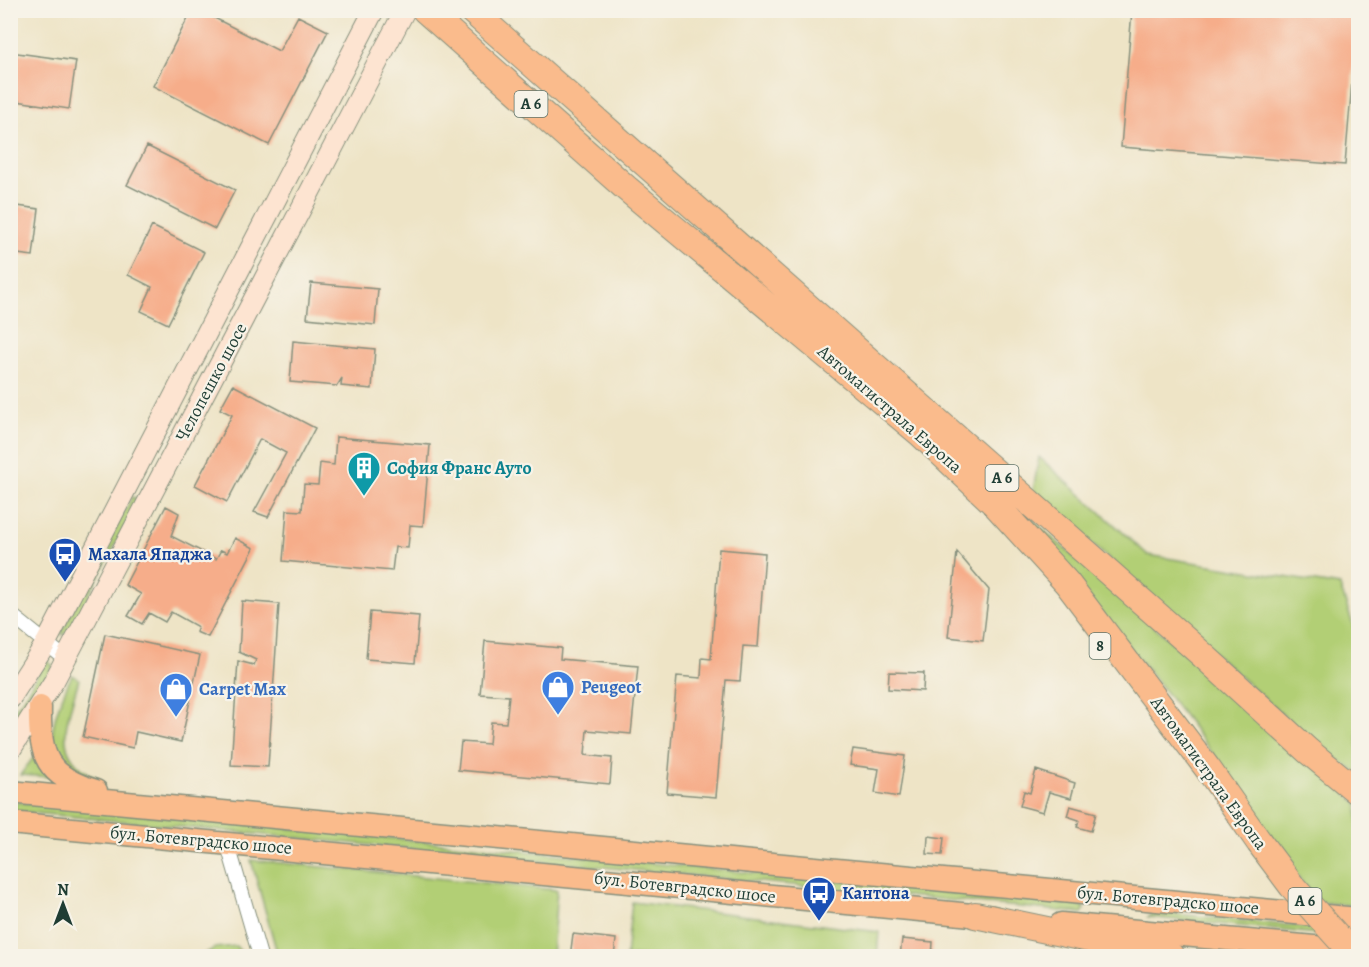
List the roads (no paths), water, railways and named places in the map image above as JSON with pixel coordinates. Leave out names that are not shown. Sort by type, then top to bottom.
[{"type":"highway","name":"Автомагистрала Европа","points":[[471,10],[1130,591],[1308,751],[1359,792]]},
{"type":"highway","name":"A 6","points":[[431,15],[626,188]]},
{"type":"highway","name":"8","points":[[626,188],[987,515],[1104,650],[1203,786],[1252,846],[1290,907],[1334,957]]},
{"type":"highway","name":"Автомагистрала Европа","points":[[1252,846],[1292,886],[1355,957]]},
{"type":"highway","points":[[975,915],[1171,957]]},
{"type":"main road","name":"Челопешко шосе","points":[[10,699],[46,643],[374,10]]},
{"type":"main road","name":"Челопешко шосе","points":[[10,751],[40,706],[66,659],[405,10]]},
{"type":"main road","points":[[40,706],[40,738],[43,751],[58,774],[84,788],[135,803]]},
{"type":"main road","name":"бул. Ботевградско шосе","points":[[10,792],[1359,919]]},
{"type":"main road","name":"бул. Ботевградско шосе","points":[[10,823],[1359,951]]},
{"type":"street","points":[[10,614],[66,659]]},
{"type":"street","points":[[227,842],[260,957]]},
{"type":"place","name":"София Франс Ауто","points":[[364,497]]},
{"type":"place","name":"Махала Япаджа","points":[[65,583]]},
{"type":"place","name":"Peugeot","points":[[558,716]]},
{"type":"place","name":"Carpet Max","points":[[176,718]]},
{"type":"place","name":"Кантона","points":[[819,922]]}]
